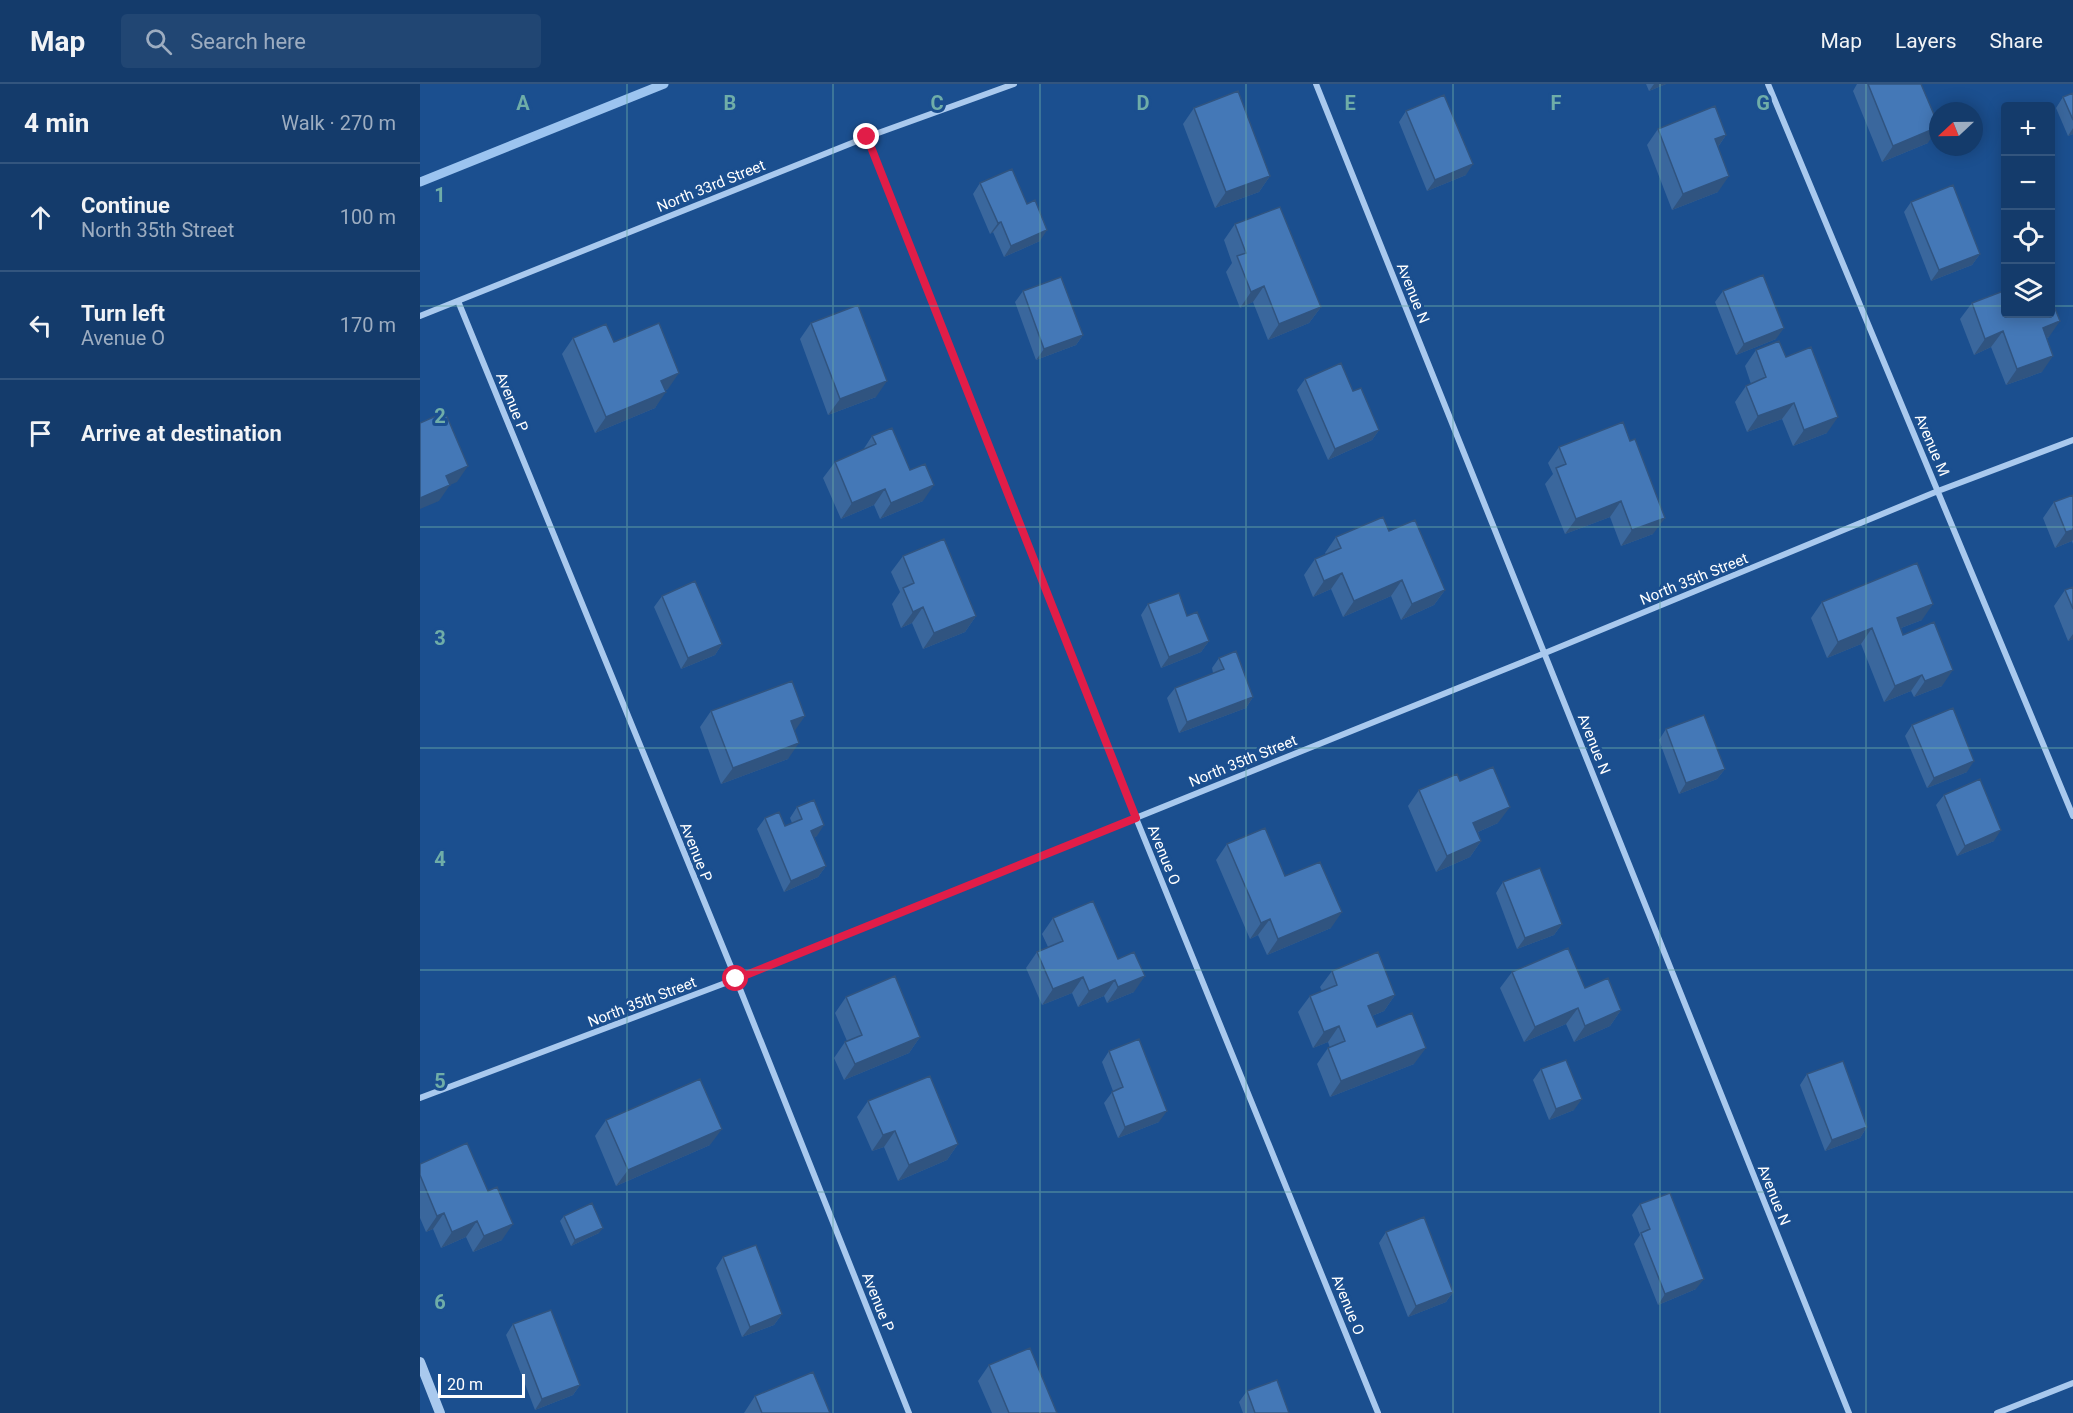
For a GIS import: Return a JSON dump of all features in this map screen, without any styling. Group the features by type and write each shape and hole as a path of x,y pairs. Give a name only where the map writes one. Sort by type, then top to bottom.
{"street":[{"name":"North 33rd Street","path":"420,316 867,137 1014,84"},
{"name":"Avenue N","path":"1316,84 1849,1413"},
{"name":"Avenue M","path":"1768,84 2073,816"},
{"name":"Avenue O","path":"867,137 1136,818 1378,1413"},
{"name":"Avenue P","path":"458,301 736,979 909,1413"},
{"name":"North 35th Street","path":"420,1098 736,979 1545,653 1938,491 2073,440"},
{"path":"420,1362 440,1413"},
{"path":"1997,1413 2073,1383"}],"building":[{"path":"1868,84 1921,84 1929,103 1929,131 1893,146"},
{"path":"1238,91 1270,176 1226,192 1194,108"},
{"path":"2073,93 2073,120 2063,97"},
{"path":"1444,95 1473,164 1435,180 1406,111"},
{"path":"1715,106 1726,135 1715,139 1729,176 1683,194 1658,129"},
{"path":"1012,169 1027,204 1035,200 1047,230 1011,246 980,183"},
{"path":"1953,185 1980,254 1939,270 1911,202"},
{"path":"1280,207 1321,307 1279,324 1264,286 1251,292 1237,256 1246,253 1235,224"},
{"path":"1763,275 1784,328 1744,344 1723,291"},
{"path":"1061,277 1083,335 1044,349 1023,291"},
{"path":"2001,292 2001,318 2055,318 2055,308 2060,321 2043,328 2053,356 2017,369 2003,331 1985,339 1972,303"},
{"path":"858,305 887,381 840,399 811,323"},
{"path":"659,323 679,373 661,381 666,392 606,417 573,338 606,324 614,342"},
{"path":"1779,341 1786,357 1811,347 1838,417 1804,430 1794,403 1758,416 1746,386 1766,377 1756,350"},
{"path":"1341,363 1353,391 1361,388 1379,430 1335,449 1305,379"},
{"path":"445,412 468,466 446,476 450,485 420,498 420,423"},
{"path":"1623,422 1630,441 1635,439 1665,518 1632,530 1621,501 1576,519 1556,468 1566,464 1559,447"},
{"path":"892,428 910,470 925,464 934,485 891,503 885,489 852,503 835,462 876,444 872,436"},
{"path":"2073,495 2073,530 2066,532 2054,502"},
{"path":"1383,517 1389,531 1415,520 1445,590 1412,604 1402,580 1354,601 1342,573 1324,581 1315,559 1341,548 1336,537"},
{"path":"944,539 976,616 934,633 923,607 913,612 903,588 914,583 903,556"},
{"path":"1917,563 1933,604 1897,618 1903,635 1934,622 1953,670 1925,681 1922,675 1895,686 1872,628 1838,642 1822,602"},
{"path":"695,581 722,644 688,658 662,596"},
{"path":"2073,587 2073,609 2065,590"},
{"path":"1179,593 1187,616 1197,612 1209,641 1169,657 1148,604"},
{"path":"1236,651 1253,697 1187,722 1175,688 1224,669 1219,658"},
{"path":"792,681 805,716 791,721 799,743 733,768 711,711"},
{"path":"1953,708 1974,761 1934,778 1912,725"},
{"path":"1704,715 1725,769 1686,783 1666,729"},
{"path":"1493,767 1510,807 1473,823 1481,841 1447,856 1419,790 1457,774 1460,781"},
{"path":"1980,779 2001,830 1965,846 1944,795"},
{"path":"814,800 824,825 811,831 826,866 791,881 765,818 779,812 785,826 802,819 797,807"},
{"path":"1265,828 1285,876 1320,862 1342,912 1278,939 1270,919 1261,923 1227,844"},
{"path":"1540,868 1562,924 1525,938 1503,882"},
{"path":"1093,901 1118,959 1134,952 1145,976 1118,987 1115,980 1089,991 1083,977 1053,989 1037,952 1063,941 1053,918"},
{"path":"1568,948 1585,988 1608,978 1621,1010 1585,1026 1578,1008 1535,1027 1512,972"},
{"path":"1378,952 1395,995 1368,1006 1377,1027 1412,1013 1426,1048 1341,1081 1328,1048 1345,1041 1339,1026 1324,1032 1310,996 1337,985 1332,971"},
{"path":"895,976 920,1037 855,1064 845,1042 862,1035 846,997"},
{"path":"1139,1039 1167,1111 1125,1127 1112,1092 1123,1087 1109,1051"},
{"path":"1566,1060 1582,1099 1556,1109 1541,1069"},
{"path":"1843,1061 1867,1127 1832,1140 1807,1074"},
{"path":"930,1076 958,1144 909,1165 895,1131 883,1135 868,1101"},
{"path":"700,1079 722,1129 628,1170 606,1120"},
{"path":"467,1143 488,1191 497,1187 513,1224 484,1236 477,1221 452,1232 444,1213 437,1216 420,1175 420,1164"},
{"path":"1670,1193 1704,1279 1665,1294 1641,1233 1650,1229 1640,1204"},
{"path":"592,1203 603,1228 575,1240 564,1216"},
{"path":"1424,1217 1453,1292 1416,1306 1386,1232"},
{"path":"756,1245 782,1314 750,1327 723,1257"},
{"path":"551,1310 580,1385 542,1399 513,1324"},
{"path":"1030,1348 1057,1413 1009,1413 989,1365"},
{"path":"813,1372 830,1413 762,1413 755,1396"},
{"path":"1277,1380 1289,1413 1255,1413 1247,1391"}],"waterway":[{"path":"420,182 664,84"}],"route":[{"path":"736,979 1136,818 867,137"}]}
